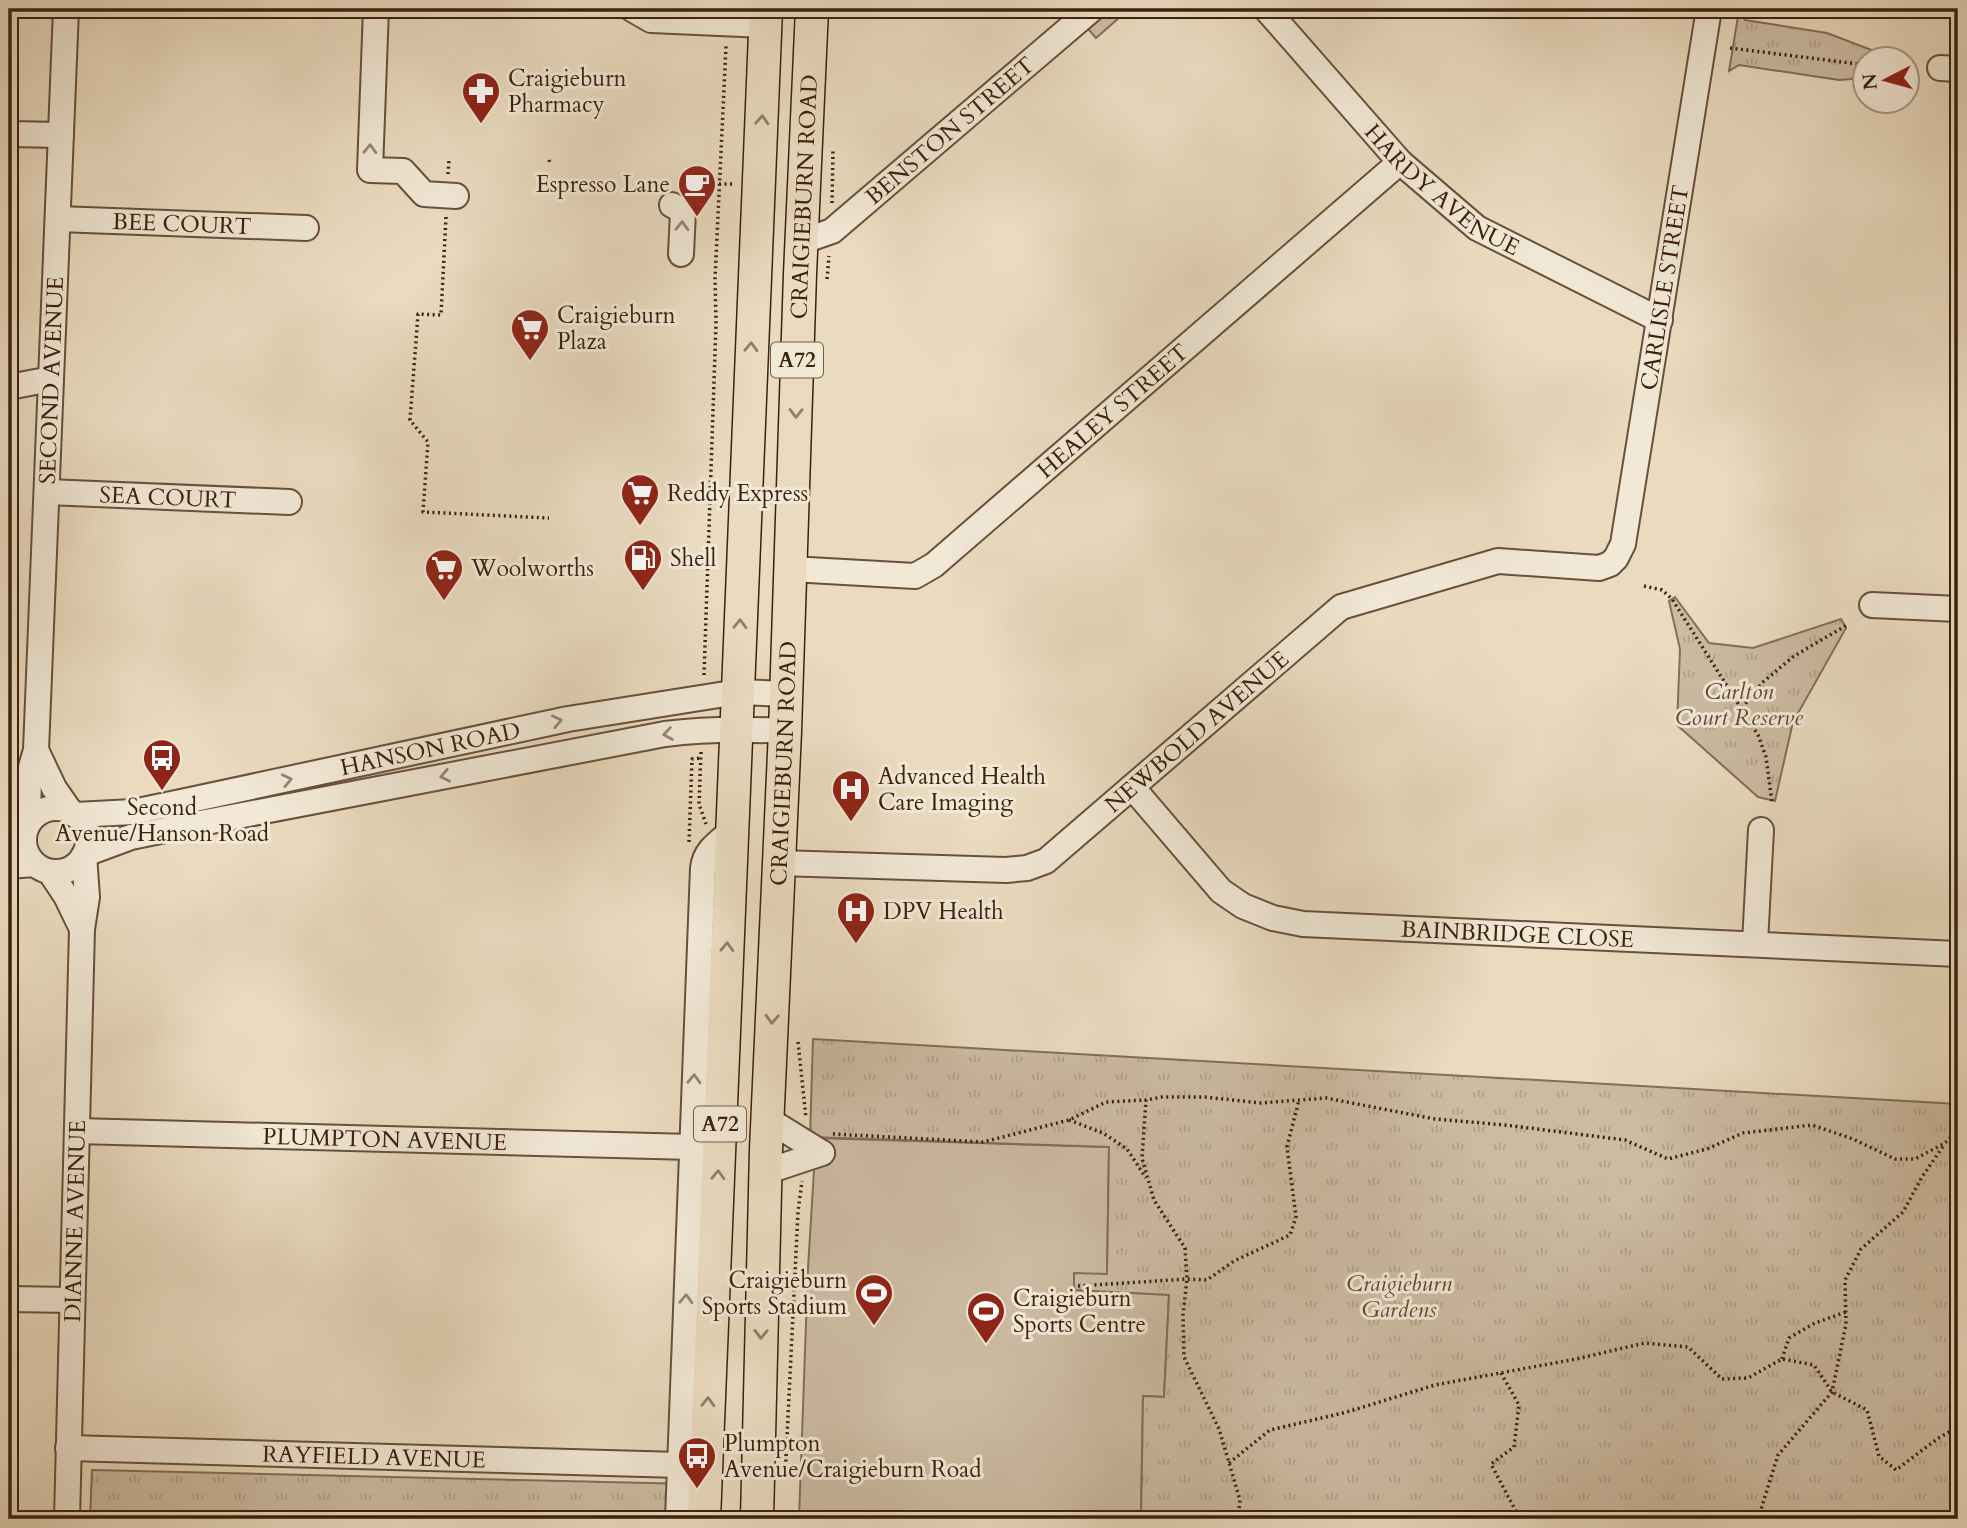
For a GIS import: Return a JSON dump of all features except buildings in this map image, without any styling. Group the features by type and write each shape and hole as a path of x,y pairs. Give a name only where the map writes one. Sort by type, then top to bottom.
{"main road":[{"name":"CRAIGIEBURN ROAD","path":"704,1519 723,838 738,692 766,17"},
{"path":"766,17 811,18"},
{"name":"CRAIGIEBURN ROAD","path":"757,1519 765,1172 787,694 801,239 811,18"}],"street":[{"name":"SECOND AVENUE","path":"21,828 29,774 36,750 66,9"},
{"path":"376,9 370,170 403,171 424,194 452,196"},
{"path":"632,9 651,20 727,24 766,17"},
{"name":"BENSTON STREET","path":"801,239 812,239 832,231 1092,9"},
{"name":"HARDY AVENUE","path":"1266,9 1400,162 1477,228 1660,320"},
{"name":"CARLISLE STREET","path":"1610,564 1619,555 1623,544 1709,9"},
{"path":"9,134 61,135"},
{"name":"HEALEY STREET","path":"791,569 915,576 934,565 1400,162"},
{"path":"672,205 682,211 681,254"},
{"name":"BEE COURT","path":"58,219 306,228"},
{"path":"9,387 51,379"},
{"name":"SEA COURT","path":"47,492 289,502"},
{"name":"NEWBOLD AVENUE","path":"779,863 1006,870 1027,868 1046,861 1341,607 1498,561 1591,569 1610,564"},
{"path":"1872,605 1958,609"},
{"name":"HANSON ROAD","path":"73,813 133,812 568,719 738,692 787,694"},
{"name":"HANSON ROAD","path":"85,855 131,837 620,742 702,730 785,731"},
{"name":"SECOND AVENUE","path":"36,750 54,788 73,813"},
{"name":"BAINBRIDGE CLOSE","path":"1132,787 1220,891 1243,906 1273,918 1303,924 1958,954"},
{"path":"9,866 42,868 70,869 85,855 88,845 86,828 73,813 52,808 42,810 21,828 25,851 42,868"},
{"path":"1755,943 1760,830"},
{"name":"CRAIGIEBURN ROAD","path":"678,1519 703,868 706,856 723,838"},
{"name":"DIANNE AVENUE","path":"66,1517 82,929 87,897 85,855"},
{"name":"DIANNE AVENUE","path":"42,868 66,896 82,929"},
{"path":"765,1172 805,1151 767,1119"},
{"name":"PLUMPTON AVENUE","path":"77,1131 692,1147"},
{"path":"9,1299 72,1300"},
{"name":"RAYFIELD AVENUE","path":"68,1448 680,1465"}],"path":[{"path":"704,697 716,323 715,279 727,24"},
{"path":"1730,48 1852,63"},
{"path":"449,160 452,196 441,315 418,314 410,420 428,442 423,512 549,518"},
{"path":"832,180 832,205"},
{"path":"1644,586 1662,590 1672,599 1742,708 1764,748 1772,802"},
{"path":"1742,708 1763,681 1794,656 1847,625"},
{"path":"702,730 699,804 723,838"},
{"path":"785,1484 798,1212 806,1120 797,1037"},
{"path":"833,1134 982,1142 1069,1120 1106,1102 1161,1097 1204,1097 1261,1103 1326,1097 1435,1119 1625,1140 1668,1159 1707,1149 1743,1133 1812,1125 1853,1139 1895,1159 1914,1159 1945,1143"},
{"path":"1146,1100 1142,1158 1154,1200 1185,1248 1187,1279 1183,1315 1184,1357 1219,1429 1240,1500 1238,1519"},
{"path":"1078,1286 1207,1280 1234,1261 1290,1235 1296,1217 1287,1147 1299,1100"},
{"path":"1069,1120 1103,1133 1127,1149 1149,1182"},
{"path":"1758,1519 1778,1455 1832,1392 1846,1324 1845,1280 1861,1248 1903,1212 1922,1177 1952,1136 1958,1120"},
{"path":"1782,1360 1789,1338 1815,1323 1846,1312"},
{"path":"1229,1463 1270,1430 1347,1412 1435,1385 1645,1343 1688,1347 1722,1379 1748,1378 1782,1360 1814,1365 1832,1392 1867,1410 1879,1457 1896,1470 1937,1438 1958,1427"},
{"path":"1501,1373 1519,1405 1514,1447 1491,1464 1520,1519"}],"green space":[{"path":"1071,9 1129,9 1096,38"},
{"path":"1739,10 1745,20 1827,33 1861,46 1852,46 1852,79 1839,80 1739,65 1729,71"},
{"name":"Carlton Court Reserve","path":"1675,597 1709,643 1753,648 1841,619 1846,628 1793,722 1775,801 1758,797 1677,725 1680,649 1669,601"},
{"name":"Craigieburn Gardens","path":"813,1039 1958,1104 1958,1519 1141,1519 1143,1396 1164,1397 1169,1295 1074,1290 1074,1273 1107,1274 1109,1147 810,1137"},
{"name":"Craigieburn Sports Centre","path":"816,1138 1109,1147 1107,1274 1169,1294 1164,1397 1143,1396 1141,1519 799,1519 808,1268"},
{"path":"92,1470 693,1484 693,1519 90,1519"}],"place":[{"name":"Craigieburn Pharmacy","path":"481,125"},
{"name":"Espresso Lane","path":"697,218"},
{"name":"Craigieburn Plaza","path":"530,362"},
{"name":"Reddy Express","path":"640,527"},
{"name":"Shell","path":"643,592"},
{"name":"Woolworths","path":"444,602"},
{"name":"Second Avenue/Hanson Road","path":"162,792"},
{"name":"Advanced Health Care Imaging","path":"851,823"},
{"name":"DPV Health","path":"856,945"},
{"name":"Craigieburn Sports Stadium","path":"874,1327"},
{"name":"Craigieburn Sports Centre","path":"986,1345"},
{"name":"Plumpton Avenue/Craigieburn Road","path":"697,1490"}]}
